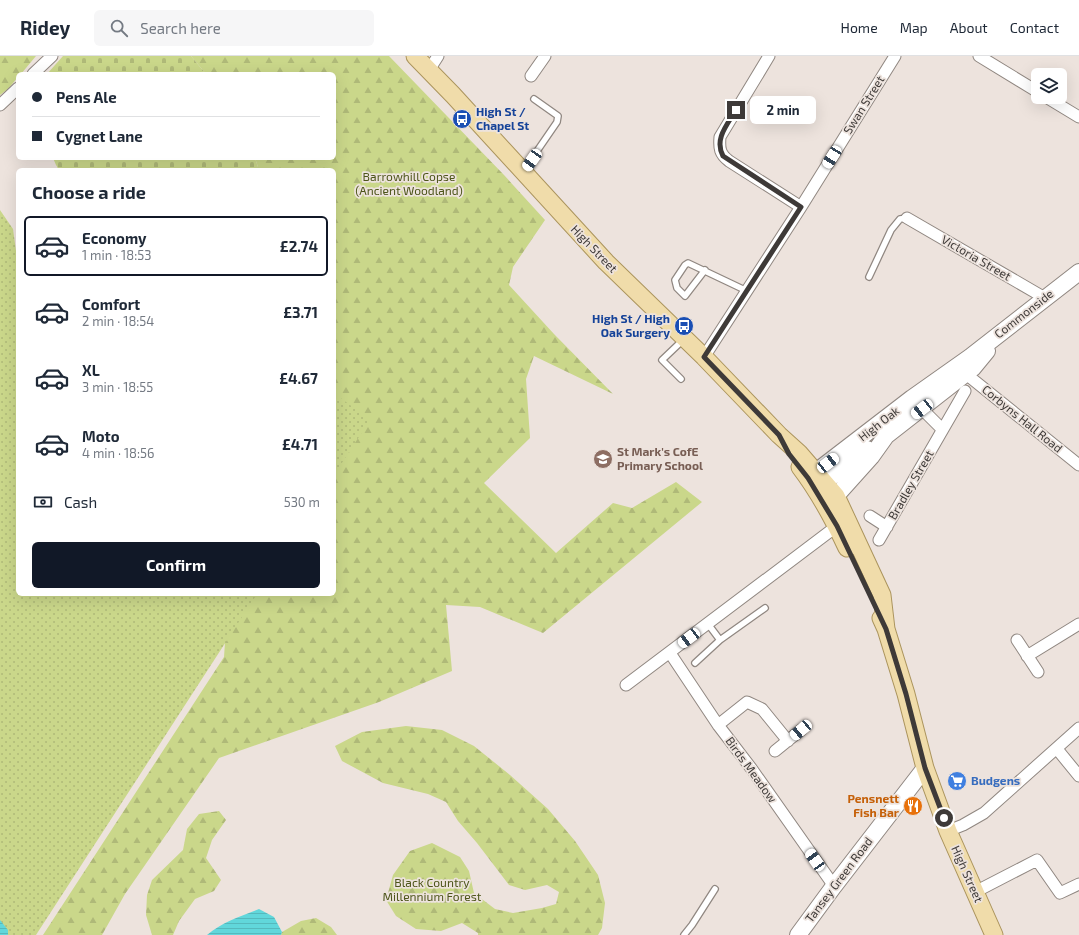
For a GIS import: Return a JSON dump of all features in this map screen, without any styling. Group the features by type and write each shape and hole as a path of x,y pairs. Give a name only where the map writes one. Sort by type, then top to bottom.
{"main road":[{"name":"High Street","path":"415,56 433,63 525,174 606,262 704,357 779,435 789,454 815,479 836,496 882,595 886,629"},
{"name":"Commonside","path":"965,365 1005,330 1079,272"},
{"name":"High Oak","path":"815,479 917,404 965,365"},
{"name":"High Oak","path":"836,496 886,436 917,404"},
{"name":"High Oak","path":"815,479 886,436"},
{"name":"High Street","path":"815,479 886,629 906,694 925,768 948,830 994,935"},
{"name":"Tansey Green Road","path":"798,935 925,768"}],"street":[{"path":"35,72 52,56"},
{"path":"531,76 545,56"},
{"path":"768,56 720,138 720,150 723,156 729,161 801,207"},
{"name":"Swan Street","path":"704,357 801,207 895,56"},
{"path":"979,56 1031,88"},
{"path":"0,105 16,90"},
{"path":"1058,104 1079,117"},
{"name":"Victoria Street","path":"907,218 1045,298"},
{"name":"Corbyns Hall Road","path":"965,365 1079,465"},
{"name":"Bradley Street","path":"879,540 964,392"},
{"path":"917,404 942,429"},
{"path":"870,516 887,527"},
{"path":"626,685 837,526"},
{"path":"1027,656 1079,624"},
{"path":"1017,640 1038,672"},
{"name":"Birds Meadow","path":"670,653 718,725 751,768 834,886"},
{"path":"718,725 747,702 762,709 788,741"},
{"path":"948,830 963,825 984,813 1079,728"},
{"path":"775,751 801,730"},
{"path":"1056,749 1079,776"},
{"path":"975,892 1037,860 1060,893 1079,884"}],"lane":[{"path":"525,174 557,122 558,116 534,99"},
{"path":"869,277 891,230 900,219 907,218"},
{"path":"705,270 685,296 677,288 675,280 688,263 705,270 747,291"},
{"path":"681,379 662,360 684,338"},
{"path":"694,664 720,640 765,608"},
{"path":"708,624 720,640"},
{"path":"684,935 715,889"}],"green space":[{"path":"0,56 36,56 23,72 16,72 16,79 8,89 0,95"},
{"path":"63,56 191,56 204,72 49,72"},
{"name":"Barrowhill Copse (Ancient Woodland)","path":"191,56 389,56 504,175 545,220 513,267 509,285 554,334 613,394 534,356 526,379 530,438 484,483 556,553 613,503 632,508 676,482 702,502 543,633 480,607 446,605 452,671 379,702 219,758 125,894 102,935 43,935 224,657 227,596 336,596 336,168 258,168 256,160 336,160 336,72 204,72"},
{"path":"54,160 256,160 258,168 58,168"},
{"path":"0,210 13,229 16,251 16,596 256,596 36,935 0,935"},
{"path":"336,394 370,420 336,472"},
{"name":"Black Country Millennium Forest","path":"406,726 442,730 474,746 510,775 548,809 575,841 598,875 605,903 602,928 598,935 478,935 478,933 462,923 441,931 416,929 396,916 386,900 393,875 410,851 432,843 460,857 469,871 474,893 495,909 513,913 542,908 556,904 559,892 547,885 525,890 509,885 458,821 446,802 428,794 383,783 342,761 335,746 362,732"},
{"path":"219,811 226,820 212,840 206,858 221,880 214,891 195,899 179,921 173,935 152,935 146,915 147,895 152,880 183,850 187,829 199,814"},
{"path":"316,918 331,927 337,935 281,935 282,932 301,921"}],"water":[{"path":"259,909 274,917 282,932 281,935 207,935 225,923"},
{"path":"0,920 8,930 8,935 0,935"}],"place":[{"name":"High St / Chapel St","path":"462,119"},
{"name":"High St / High Oak Surgery","path":"684,326"},
{"name":"St Mark's CofE Primary School","path":"603,459"},
{"name":"Budgens","path":"957,781"},
{"name":"Pensnett Fish Bar","path":"913,806"}],"route":[{"path":"736,110 720,138 719,145 723,156 801,207 704,357 779,435 789,454 808,478 837,526 886,629 906,694 925,768 944,818"}]}
